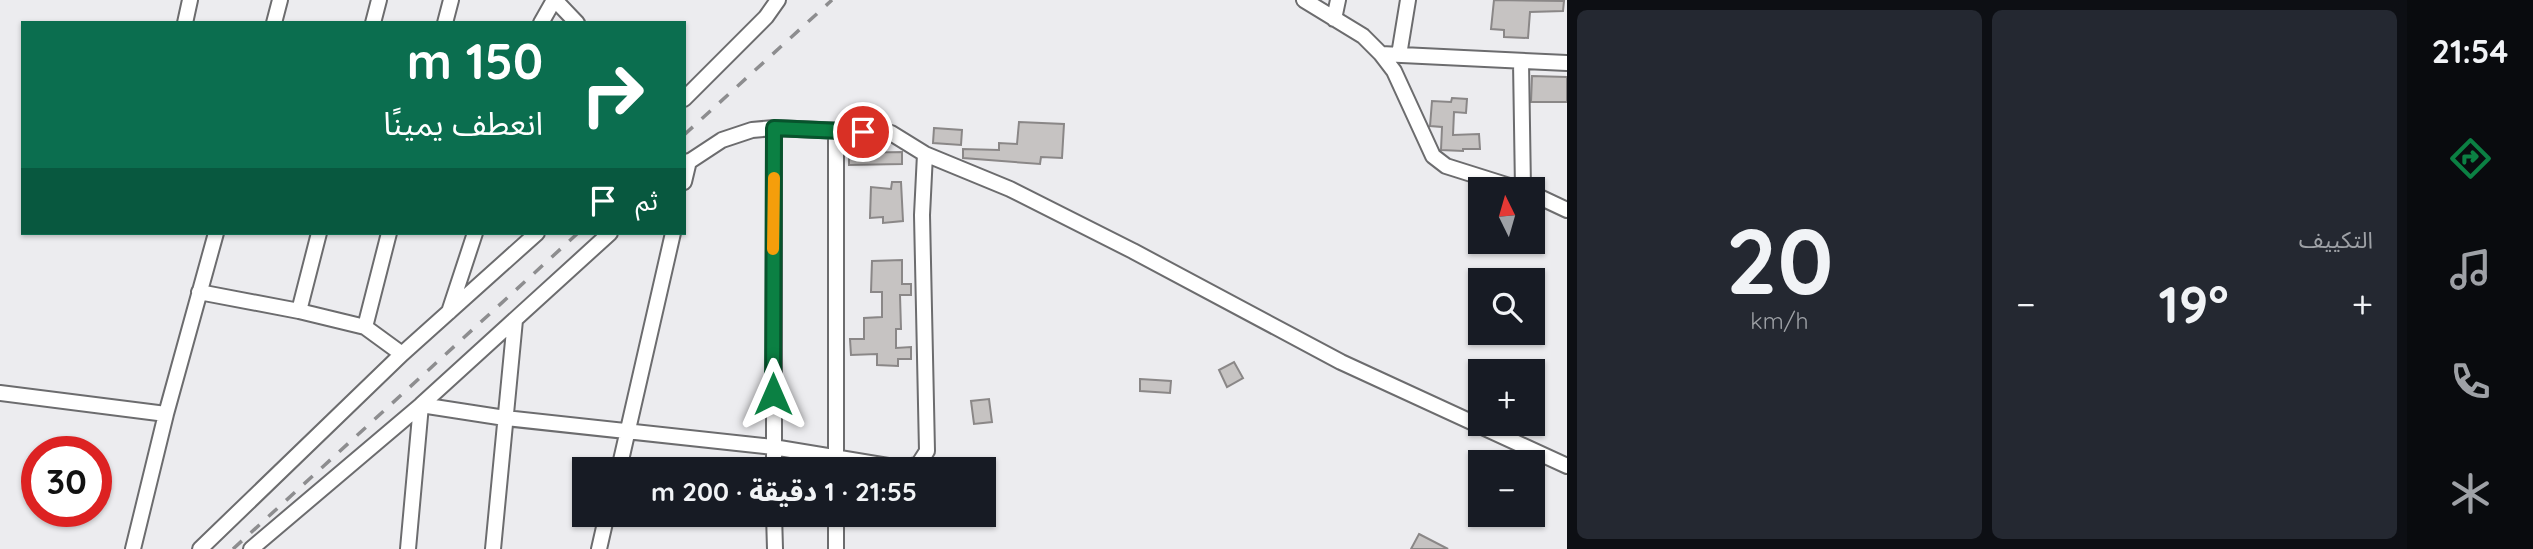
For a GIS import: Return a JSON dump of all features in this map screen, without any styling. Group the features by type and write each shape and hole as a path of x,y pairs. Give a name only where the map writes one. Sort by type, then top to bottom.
{"street":[{"path":"185,21 190,0"},
{"path":"275,21 280,0"},
{"path":"374,21 379,0"},
{"path":"446,21 451,0"},
{"path":"542,21 554,0 575,21"},
{"path":"686,97 766,17 778,0"},
{"path":"1304,0 1363,36 1381,54 1394,71 1433,156 1446,166 1480,177"},
{"path":"1334,19 1338,0"},
{"path":"1399,55 1408,0"},
{"path":"1381,54 1567,63"},
{"path":"1521,62 1521,177"},
{"path":"773,457 774,128"},
{"path":"687,163 722,140 752,130 774,128 891,133 925,154 1010,189 1133,251 1341,362 1567,466"},
{"path":"836,132 836,457"},
{"path":"924,457 928,451 922,215 925,154"},
{"path":"1545,200 1567,210"},
{"path":"133,549 166,414 215,235"},
{"path":"299,311 318,235"},
{"path":"365,327 388,235"},
{"path":"448,313 474,235"},
{"path":"200,549 402,354 535,235"},
{"path":"251,549 421,405 608,235"},
{"path":"622,457 673,235"},
{"path":"199,292 365,327 402,354"},
{"path":"493,549 515,320"},
{"path":"0,393 166,414"},
{"path":"421,405 506,418 773,447 810,457"},
{"path":"408,549 421,405"},
{"path":"598,549 604,527"},
{"path":"774,527 775,549"},
{"path":"836,527 836,549"}],"building":[{"path":"1494,0 1564,1 1563,11 1530,12 1528,38 1504,37 1504,30 1491,29"},
{"path":"1532,76 1567,77 1567,102 1531,102"},
{"path":"1452,98 1467,99 1466,113 1454,112 1453,135 1479,134 1480,149 1441,150 1442,127 1430,126 1432,101 1451,102"},
{"path":"1019,122 1064,124 1062,158 1041,157 1040,164 963,158 963,149 999,150 999,143 1017,144"},
{"path":"934,128 962,130 961,145 933,143"},
{"path":"902,152 902,164 849,165 849,153"},
{"path":"892,182 901,182 903,221 883,223 883,217 870,218 871,187 891,189"},
{"path":"902,260 902,284 911,284 911,295 900,295 901,329 896,329 896,348 911,347 911,359 898,359 898,366 877,365 877,354 851,355 850,339 864,339 864,318 882,317 882,292 871,292 872,261"},
{"path":"1234,362 1243,378 1227,387 1219,370"},
{"path":"1140,379 1171,381 1170,393 1140,391"},
{"path":"989,399 992,422 974,424 971,401"},
{"path":"1419,534 1448,549 1411,549"}],"railway":[{"path":"686,133 832,0"},
{"path":"233,549 576,235"}],"slow traffic":[{"path":"773,249 774,178"}],"route":[{"path":"773,394 774,128 863,132"}]}
